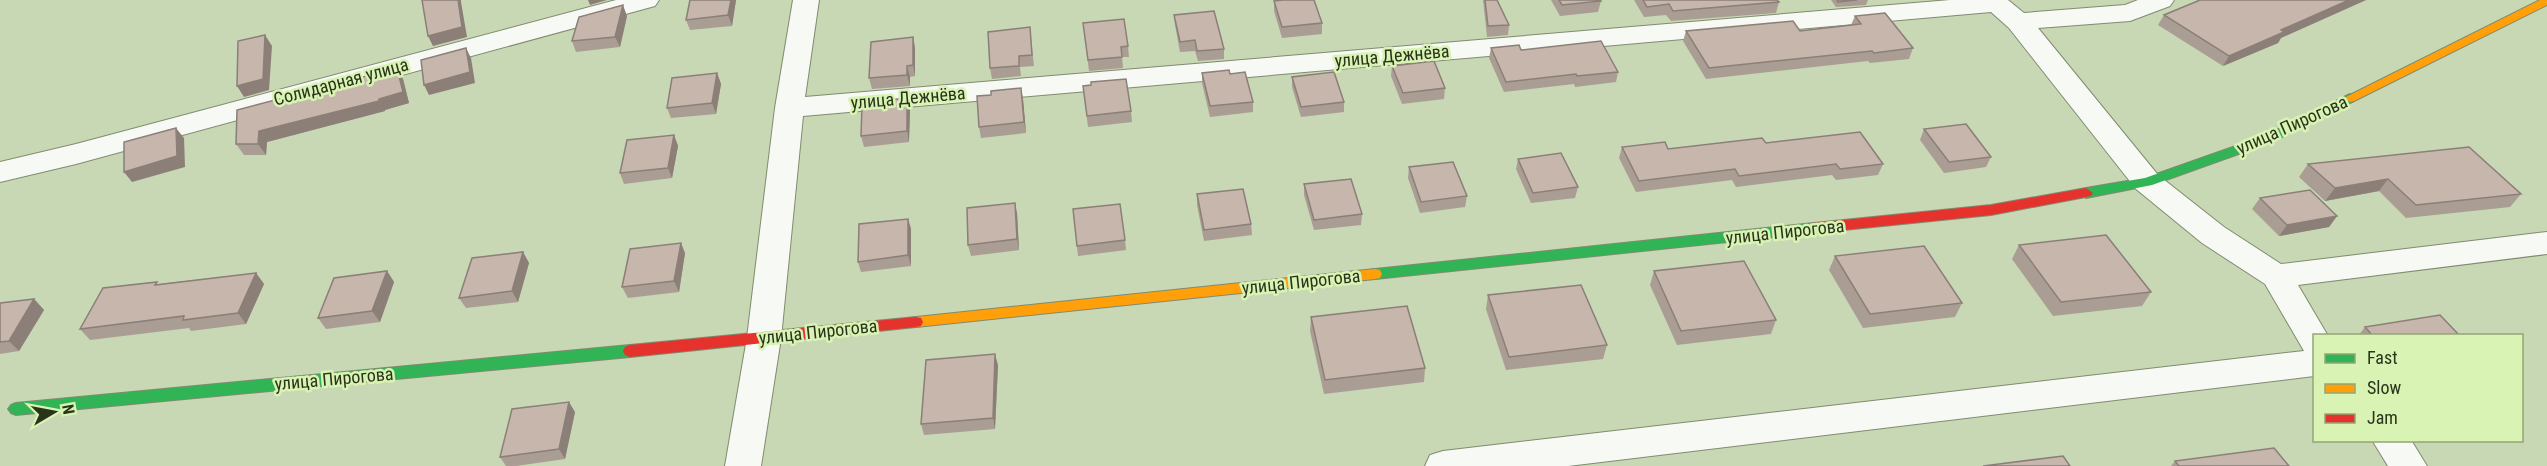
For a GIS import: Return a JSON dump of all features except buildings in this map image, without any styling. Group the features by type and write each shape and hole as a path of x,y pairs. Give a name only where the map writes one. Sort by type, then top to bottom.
{"street":[{"name":"Солидарная улица","path":"0,172 646,0"},
{"path":"742,466 764,338 789,108 806,0"},
{"name":"улица Дежнёва","path":"789,108 2002,9 2130,13 2161,0"},
{"name":"улица Пирогова","path":"16,409 764,338 1991,210 2147,182 2268,139 2547,1"},
{"path":"2002,9 2147,182 2213,235 2276,276 2313,339"},
{"path":"2276,276 2547,243"},
{"path":"1443,466 2313,363"},
{"path":"2391,442 2409,466"}],"traffic: fast":[{"path":"2086,193 2147,182 2268,139 2350,98"},
{"path":"1375,274 1814,228"},
{"path":"16,409 630,351"}],"traffic: slow":[{"path":"2350,98 2547,1"},
{"path":"916,322 1375,274"}],"traffic: jam":[{"path":"1814,228 1991,210 2086,193"},
{"path":"630,351 916,322"}]}
